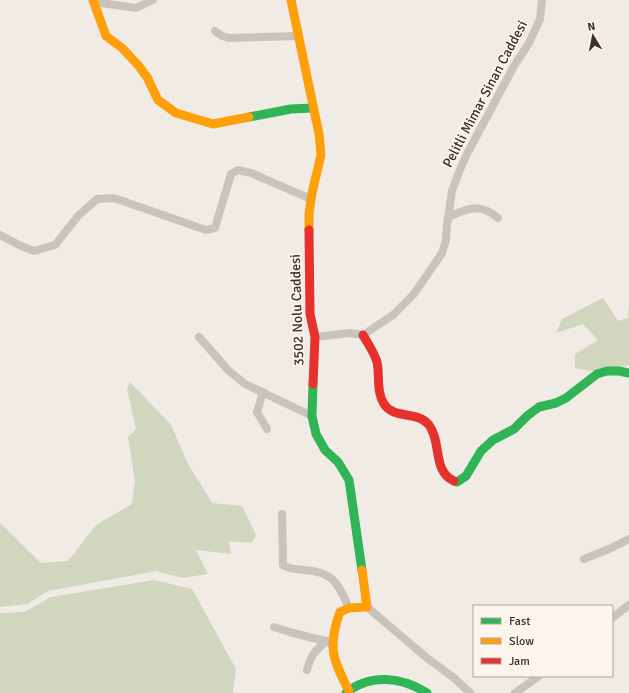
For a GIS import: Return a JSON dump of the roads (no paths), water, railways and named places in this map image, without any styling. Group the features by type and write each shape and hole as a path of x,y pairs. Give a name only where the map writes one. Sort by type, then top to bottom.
{"street":[{"path":"152,0 136,8 93,1 106,36 122,48 138,65 147,77 158,100 176,113 213,124 291,109 313,108"},
{"name":"3502 Nolu Caddesi","path":"291,0 319,134 321,155 309,214 310,306 311,324 315,337 312,416 316,434 321,444 325,450 338,462 349,480 367,607"},
{"name":"Pelitli Mimar Sinan Caddesi","path":"363,335 393,315 412,295 442,253 446,240 452,191 459,172 514,66 529,43 540,19 542,0"},
{"path":"215,31 222,36 230,38 298,36"},
{"path":"0,235 20,246 34,251 55,245 78,216 97,199 114,198 206,230 215,228 232,174 238,170 252,173 311,199"},
{"path":"448,217 467,210 479,208 490,211 498,218"},
{"path":"315,337 350,333 363,335 376,359 377,378 381,399 388,408 397,413 422,418 431,428 436,439 440,468 445,476 457,482 466,476 481,451 493,440 514,429 539,407 556,403 566,398 597,374 607,371 629,373"},
{"path":"199,337 228,370 245,384 312,416"},
{"path":"263,392 257,412 267,429"},
{"path":"282,514 283,565 289,569 318,571 326,574 339,586 349,608"},
{"path":"584,559 629,539"},
{"path":"613,617 629,604"},
{"path":"427,693 420,688 401,681 383,680 365,682 347,692 334,660 330,642 340,612 349,608 367,607 427,658 454,678 470,693"},
{"path":"274,626 293,633 330,642"},
{"path":"307,670 310,660 316,650 330,642"},
{"path":"515,693 538,677"}]}
